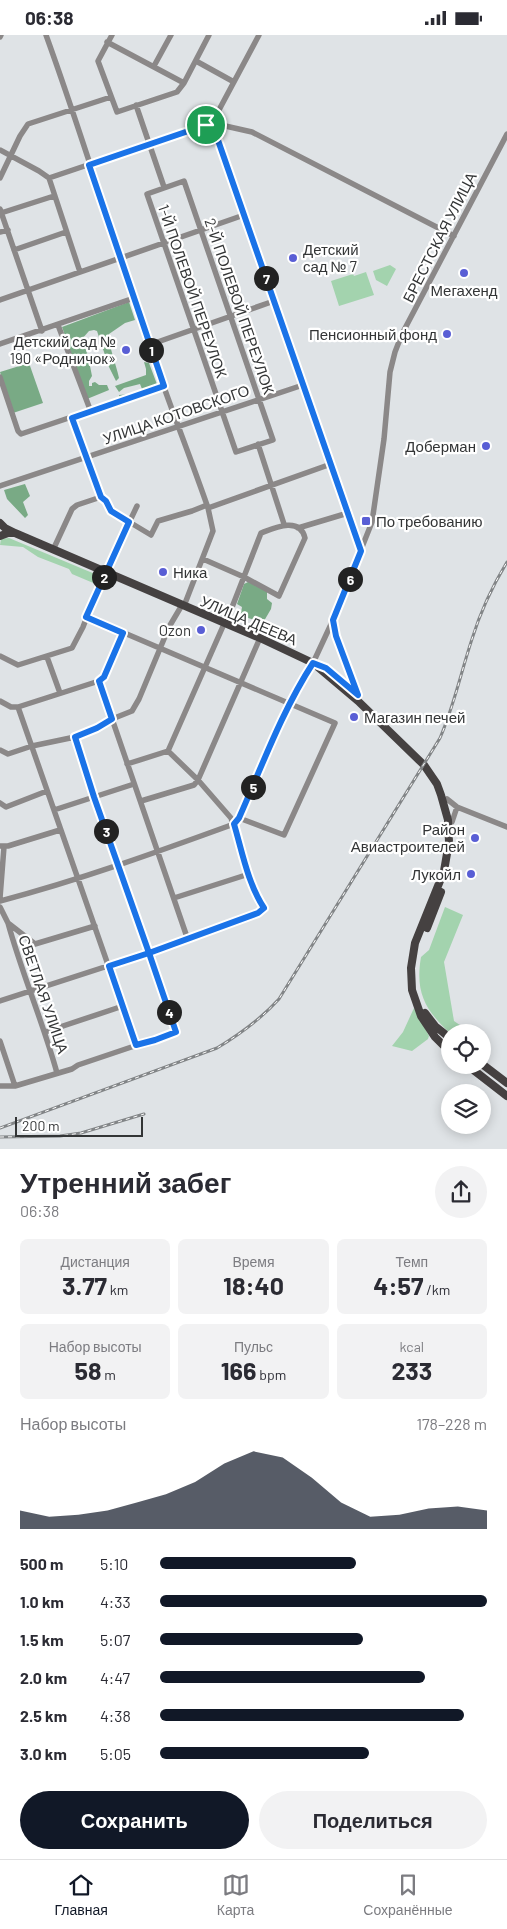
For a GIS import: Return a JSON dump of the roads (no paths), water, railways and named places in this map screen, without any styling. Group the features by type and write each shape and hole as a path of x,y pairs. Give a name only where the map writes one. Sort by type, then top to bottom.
{"main road":[{"name":"УЛИЦА ДЕЕВА","path":"0,523 5,528 53,550 260,638 313,663 358,701 424,765 437,784 448,820 449,849 442,877 415,943 411,976 414,1000 421,1016 441,1044"},
{"path":"0,536 15,533"},
{"path":"313,663 326,668 358,695 428,763 439,779 447,799 454,845 452,862 417,954 416,981 422,1007 434,1026 441,1031"},
{"path":"491,1071 507,1083"},
{"path":"479,1074 507,1096"}],"street":[{"path":"0,750 8,754 32,746 75,737 132,711 139,699 160,647 183,606 213,531 207,506 149,345 89,165 73,110 46,35"},
{"path":"112,35 98,61 117,112 176,93 184,83 209,35"},
{"path":"154,66 171,35"},
{"path":"259,35 212,123 361,551"},
{"path":"107,42 184,83"},
{"path":"196,61 234,82"},
{"path":"0,178 20,136 28,124 111,97"},
{"path":"136,105 164,187"},
{"path":"49,178 212,123 252,132 454,236"},
{"name":"БРЕСТСКАЯ УЛИЦА","path":"234,824 239,818 289,704 313,663 333,620 372,522 395,352 402,335 507,133"},
{"path":"0,150 49,178 80,272"},
{"name":"2-Й ПОЛЕВОЙ ПЕРЕУЛОК","path":"164,187 184,181 273,440 258,444"},
{"name":"1-Й ПОЛЕВОЙ ПЕРЕУЛОК","path":"164,187 147,193 236,452 258,444"},
{"path":"42,331 1,211 54,196"},
{"path":"0,300 164,245 244,215"},
{"path":"0,232 8,230"},
{"path":"14,250 66,232"},
{"path":"0,344 134,298"},
{"path":"149,345 274,301"},
{"path":"58,325 91,412"},
{"path":"0,377 3,393 18,431 21,434 164,386"},
{"name":"УЛИЦА КОТОВСКОГО","path":"0,486 303,385"},
{"path":"72,418 101,497 106,501 111,511 151,535 158,521 331,464"},
{"path":"258,444 284,524"},
{"path":"53,550 72,509 77,505 101,497"},
{"path":"0,656 18,665 47,657 72,647 137,506"},
{"path":"229,615 261,533 284,524 298,528 348,513"},
{"path":"203,559 244,577 278,595 305,538 298,528"},
{"path":"86,617 335,723 284,835 239,818"},
{"path":"333,620 336,636 358,695"},
{"path":"127,764 168,751 224,624"},
{"path":"0,701 11,707 18,707 99,681 104,677 123,633"},
{"path":"141,801 194,785 198,780 260,638"},
{"path":"47,657 60,693"},
{"path":"99,681 188,940"},
{"path":"18,707 136,1045"},
{"path":"0,1087 15,1086 72,1069 78,1065 176,1032 75,737"},
{"path":"0,1001 188,940 258,913 264,908 249,874 231,818 198,780 168,751"},
{"path":"54,810 134,784"},
{"path":"0,803 6,807 47,791"},
{"path":"447,799 457,807 507,827"},
{"path":"452,822 457,807"},
{"path":"60,830 2,846 0,899 77,879 234,824"},
{"path":"174,898 249,874"},
{"name":"СВЕТЛАЯ УЛИЦА","path":"0,907 8,923 30,991 46,1032 57,1073"},
{"path":"8,923 36,945 95,926"},
{"path":"46,1032 123,1006"},
{"path":"0,1041 15,1086"}],"railway":[{"path":"0,1128 217,1048 250,1026 279,999 440,738 479,619 507,562"},
{"path":"0,1137 60,1136 81,1133 144,1114"}],"place":[{"name":"Детский сад № 7","path":"293,258"},
{"name":"Мегахенд","path":"464,273"},
{"name":"Пенсионный фонд","path":"447,334"},
{"name":"Детский сад № 190 «Родничок»","path":"126,350"},
{"name":"Доберман","path":"486,446"},
{"name":"По требованию","path":"366,521"},
{"name":"Ника","path":"163,572"},
{"name":"Ozon","path":"201,630"},
{"name":"Магазин печей","path":"354,717"},
{"name":"Район Авиастроителей","path":"475,838"},
{"name":"Лукойл","path":"471,874"}]}
